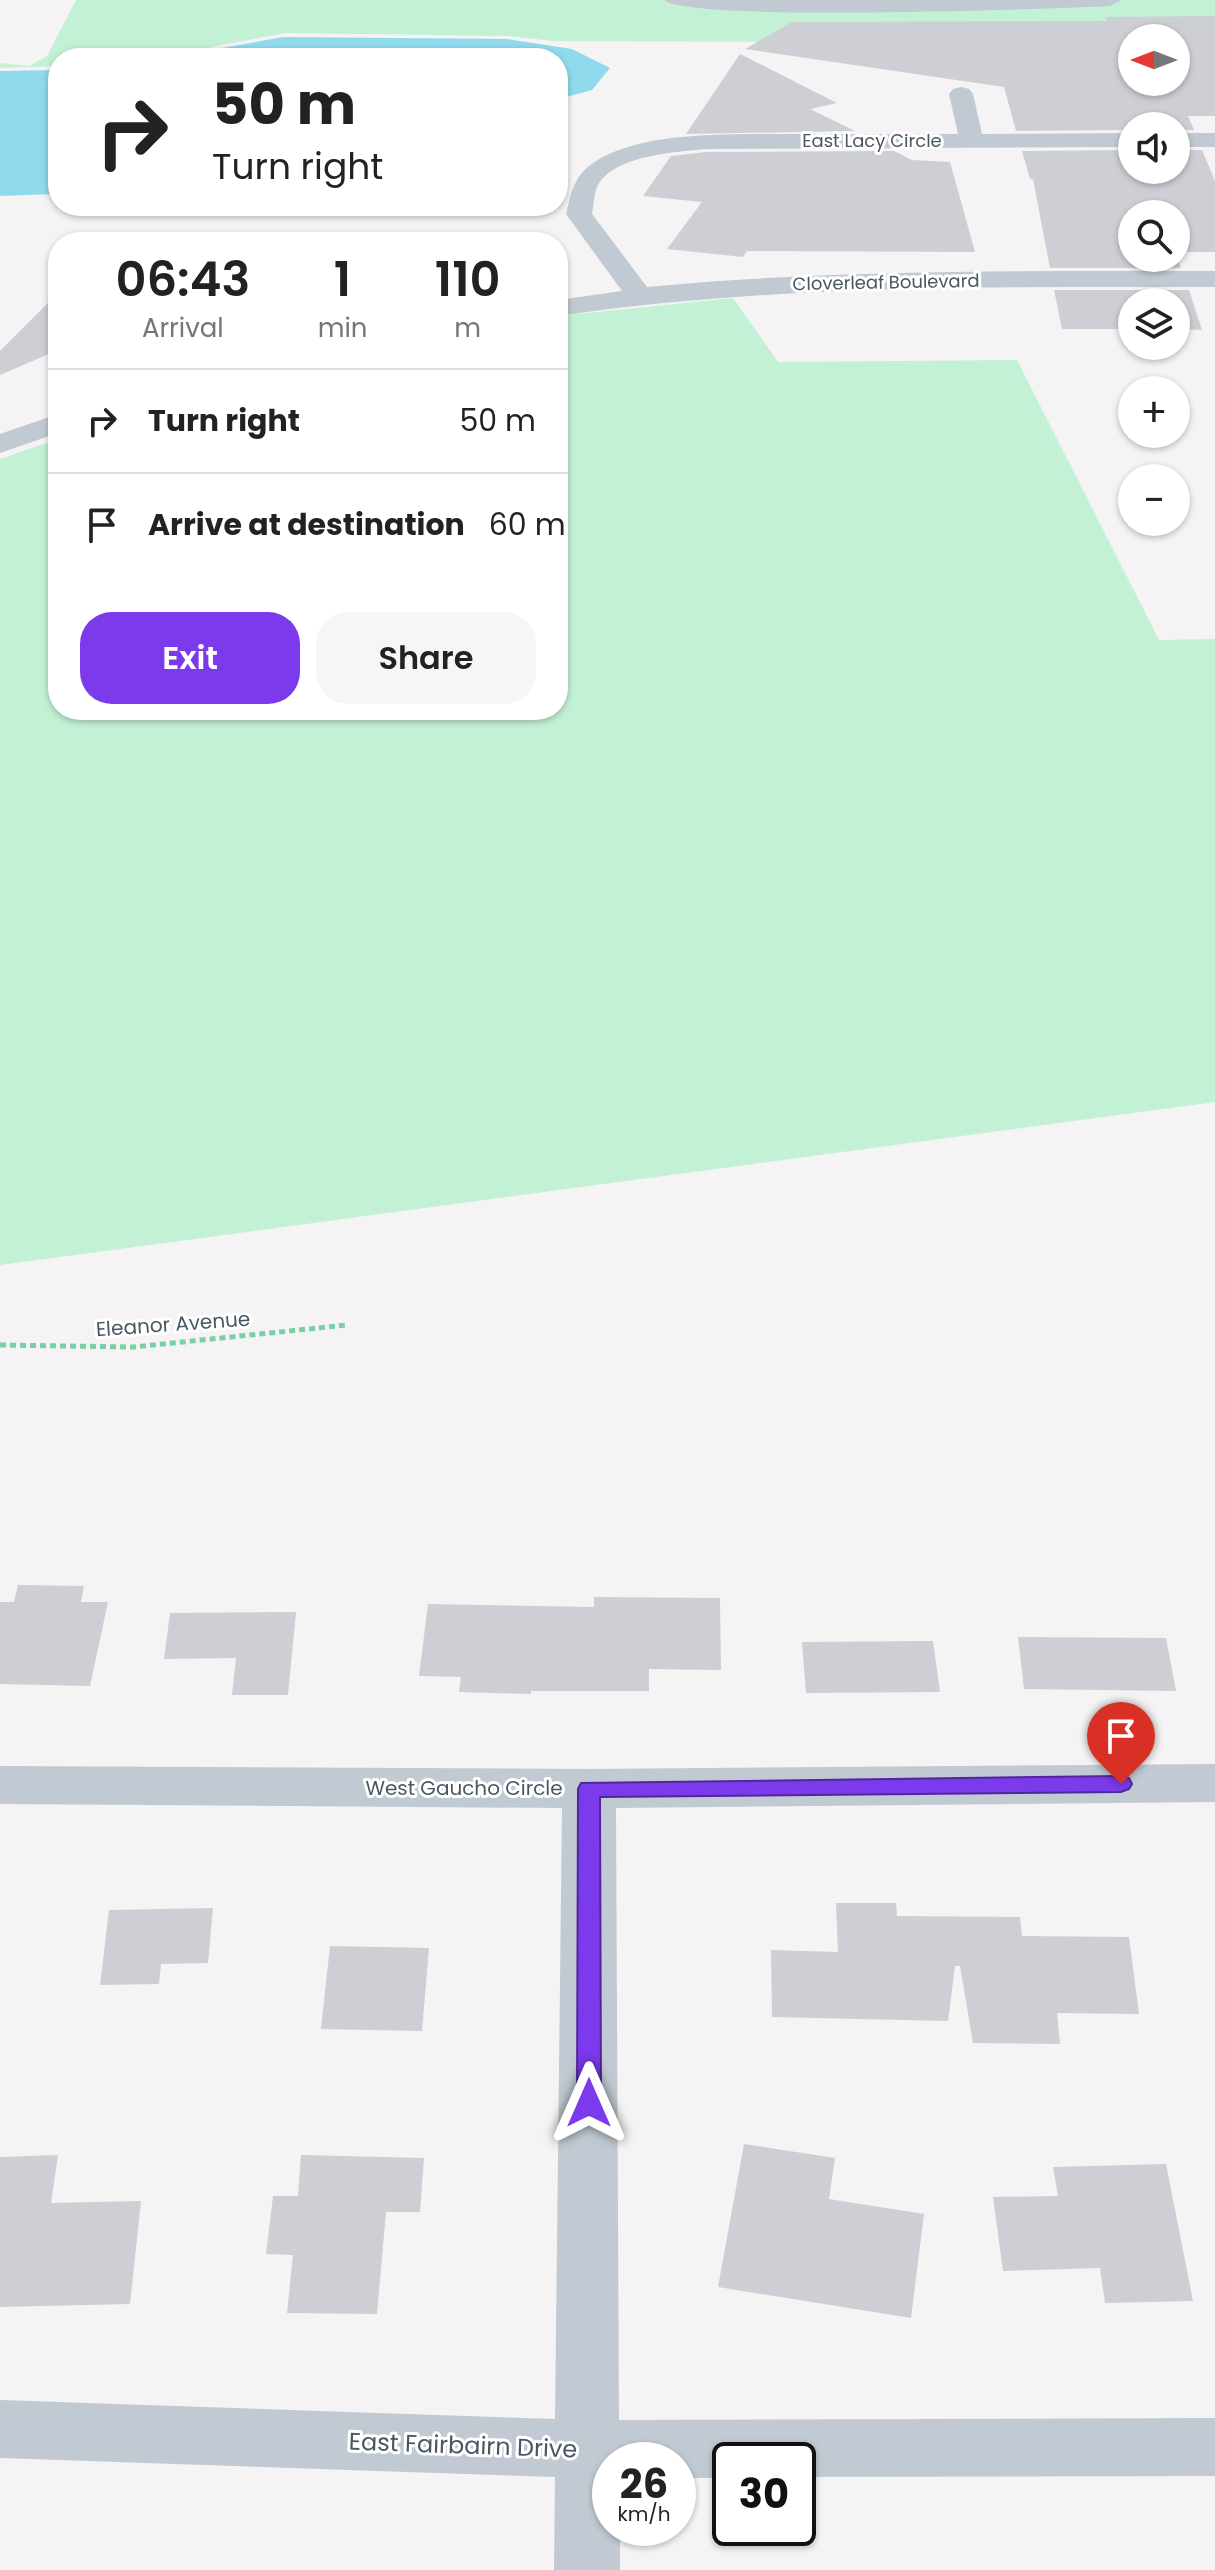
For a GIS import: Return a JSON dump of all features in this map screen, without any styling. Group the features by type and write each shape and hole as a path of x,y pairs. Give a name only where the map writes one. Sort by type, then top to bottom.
{"street":[{"path":"676,0 743,4 990,6 1110,0"},
{"path":"961,94 971,140"},
{"name":"East Lacy Circle","path":"638,294 579,214 588,180 614,160 706,142 1118,140"},
{"path":"1190,140 1215,140"},
{"name":"Cloverleaf Boulevard","path":"568,306 638,294 856,281 1215,279"},
{"path":"0,444 48,427"},
{"name":"West Gaucho Circle","path":"0,1785 589,1789 1215,1783"},
{"path":"587,2570 589,1789"},
{"name":"East Fairbairn Drive","path":"0,2429 589,2449 1215,2447"}],"path":[{"name":"Eleanor Avenue","path":"0,1345 134,1347 347,1325"}],"green space":[{"path":"76,0 1215,0 1215,42 1190,39 1190,24 1118,24 1118,39 553,41 507,36 285,33 208,48 51,48"},
{"path":"48,54 48,66 0,68 0,63 29,66"},
{"path":"733,298 778,362 1017,360 1159,640 1215,639 1215,1102 0,1265 0,459 48,442 48,720 568,720 568,315"}],"water":[{"path":"283,37 507,39 566,48 222,48"},
{"path":"568,48 610,68 592,90 568,96"},
{"path":"48,70 48,194 0,196 0,71"}],"building":[{"path":"1215,16 1215,116 1190,116 1190,112 1118,112 1118,130 1016,131 1004,87 745,49 792,22 1107,21 1105,17"},
{"path":"740,54 837,103 810,109 855,131 686,134"},
{"path":"1118,150 1118,184 1190,184 1190,150 1202,150 1215,181 1215,252 1190,252 1190,200 1118,200 1118,268 1050,268 1033,179 1030,179 1022,151"},
{"path":"894,151 912,160 950,162 975,252 747,251 743,257 667,249 702,202 643,196 671,156 706,152"},
{"path":"1054,290 1118,290 1118,329 1062,329"},
{"path":"1190,293 1202,330 1190,330"},
{"path":"48,303 48,354 0,375 0,351"},
{"path":"18,1585 84,1586 81,1602 108,1602 90,1686 0,1684 0,1602 14,1602"},
{"path":"594,1597 720,1598 721,1670 649,1669 649,1691 531,1691 531,1694 459,1692 461,1677 419,1676 428,1604 594,1607"},
{"path":"296,1612 288,1695 232,1695 236,1658 164,1659 170,1613"},
{"path":"1018,1637 1166,1638 1176,1691 1024,1689"},
{"path":"933,1641 940,1692 806,1693 802,1642"},
{"path":"836,1903 896,1903 897,1916 1020,1917 1022,1936 1129,1937 1139,2014 1057,2013 1060,2044 973,2043 960,1966 955,1966 948,2021 772,2017 771,1950 838,1952"},
{"path":"213,1908 208,1963 161,1964 159,1984 100,1985 109,1910"},
{"path":"330,1946 429,1948 422,2031 321,2029"},
{"path":"744,2144 835,2158 829,2199 924,2214 911,2318 718,2287"},
{"path":"58,2155 51,2203 141,2201 130,2304 0,2307 0,2157"},
{"path":"301,2155 424,2158 420,2212 386,2212 377,2314 287,2313 293,2255 266,2254 273,2196 298,2196"},
{"path":"1166,2164 1193,2301 1105,2303 1100,2268 1003,2271 993,2197 1058,2196 1053,2167"}],"route":[{"path":"589,2103 589,1789 1121,1784"}]}
